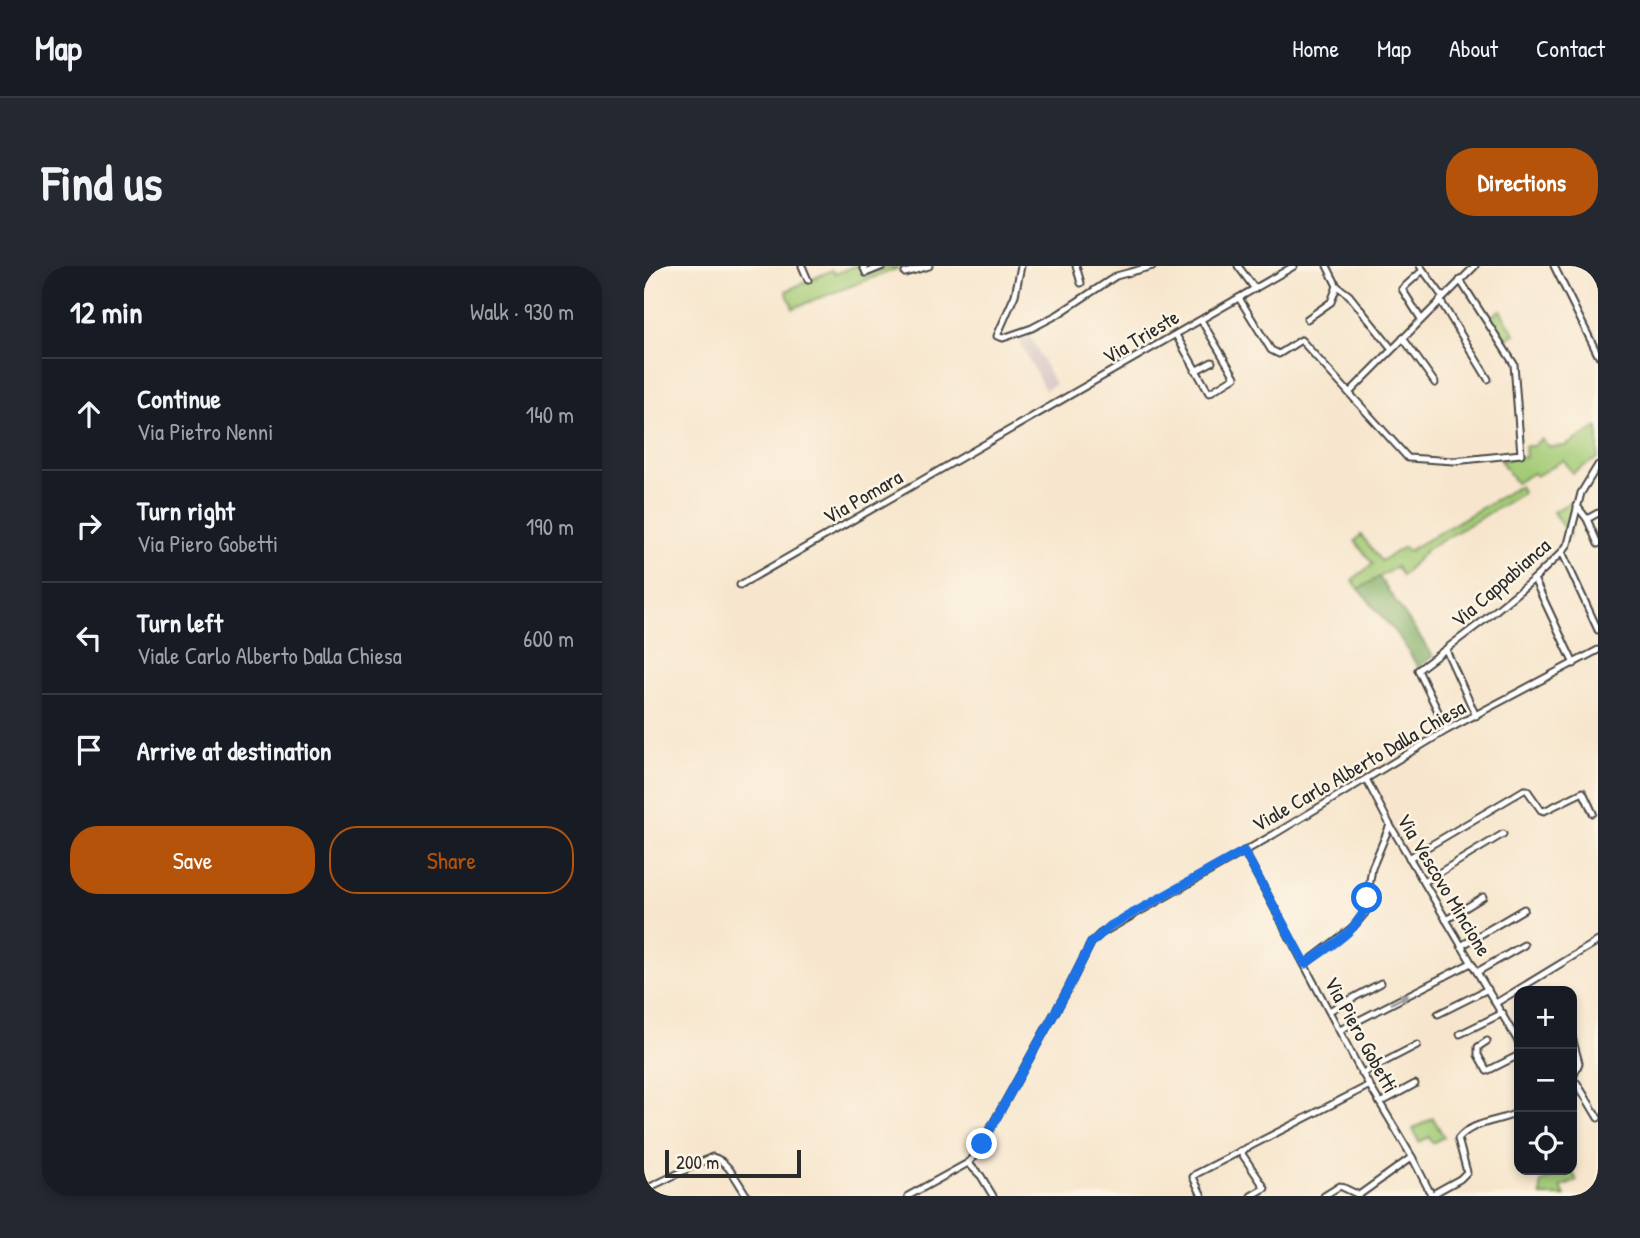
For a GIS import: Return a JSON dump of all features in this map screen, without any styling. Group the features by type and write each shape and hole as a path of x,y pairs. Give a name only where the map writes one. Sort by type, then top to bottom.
{"street":[{"path":"802,266 807,279"},
{"path":"863,266 866,273 883,266"},
{"path":"905,273 929,266"},
{"path":"1021,266 1015,295 998,335 1003,338 1032,328 1057,315 1116,276 1153,266"},
{"path":"1076,266 1081,283"},
{"path":"1238,266 1255,289"},
{"name":"Via Trieste","path":"1003,435 1294,266"},
{"path":"1327,266 1337,286 1349,295 1392,349"},
{"path":"1350,392 1475,266"},
{"path":"1554,266 1598,355"},
{"path":"1421,319 1402,289 1421,268 1442,298 1488,379"},
{"path":"1239,298 1271,350 1279,354 1301,341 1408,458 1454,461 1521,454 1514,364 1460,280"},
{"path":"1307,319 1331,302 1337,286"},
{"path":"1176,335 1209,393 1235,377 1201,320"},
{"path":"1403,338 1435,383"},
{"path":"1195,371 1212,362"},
{"name":"Via Pomara","path":"740,585 1003,435"},
{"name":"Via Cappabianca","path":"1447,730 1418,670 1534,579 1562,552 1570,537 1586,483 1598,465"},
{"path":"1577,506 1587,519 1598,544"},
{"path":"1587,519 1598,513"},
{"path":"1562,552 1598,630"},
{"path":"1534,579 1574,664"},
{"path":"1446,650 1476,716"},
{"name":"Viale Carlo Alberto Dalla Chiesa","path":"908,1196 968,1163 996,1119 1091,943 1110,926 1244,851 1447,730 1598,650"},
{"name":"Via Vescovo Mincione","path":"1366,779 1409,858 1514,1034"},
{"path":"1409,858 1524,790 1527,790 1544,811 1580,792 1592,813"},
{"path":"1305,964 1353,927 1365,913 1372,868 1390,825"},
{"path":"1424,882 1503,834"},
{"name":"Via Piero Gobetti","path":"1244,851 1431,1196"},
{"path":"1446,920 1483,897"},
{"path":"1461,946 1524,909"},
{"path":"1496,1003 1598,941"},
{"path":"1478,972 1524,945"},
{"path":"1340,1030 1471,963"},
{"path":"1329,1011 1381,984"},
{"path":"1438,1014 1488,989"},
{"path":"1460,1034 1503,1013"},
{"path":"1487,1041 1478,1047 1478,1051 1487,1071 1514,1058"},
{"path":"1363,1073 1417,1045"},
{"path":"1577,1083 1598,1118"},
{"path":"1380,1102 1415,1084"},
{"path":"1202,1196 1193,1177 1370,1085"},
{"path":"1431,1196 1460,1179 1467,1171 1458,1139 1462,1135 1478,1126 1514,1114"},
{"path":"1240,1151 1265,1188 1251,1196"},
{"path":"644,1190 712,1157 719,1158 747,1196"},
{"path":"1324,1196 1340,1186 1359,1195 1412,1157"},
{"path":"968,1163 981,1176 993,1196"}],"shaded area":[{"path":"1024,336 1025,339 1030,336 1055,384 1045,390 1018,339"}],"green space":[{"path":"859,266 864,276 887,266 899,268 793,308 786,291 832,270 835,274"},
{"path":"1500,310 1515,334 1503,341 1489,318"},
{"path":"1598,427 1598,458 1572,473 1564,460 1536,476 1533,473 1516,483 1500,460 1526,457 1525,446 1533,446 1541,439 1550,447 1565,446"},
{"path":"1519,486 1523,493 1426,550 1402,576 1396,567 1359,589 1352,580 1373,564 1355,541 1361,535 1381,561 1404,547 1408,551"},
{"path":"1576,499 1569,536 1553,512"},
{"path":"1379,577 1433,656 1418,667 1400,638 1359,589"},
{"path":"1433,1118 1444,1137 1432,1143 1429,1137 1419,1142 1413,1129"},
{"path":"1574,1175 1577,1181 1561,1187 1565,1196 1541,1196 1541,1182 1556,1176"}],"route":[{"path":"982,1144 1091,943 1110,926 1244,851 1305,964 1359,921 1365,913 1367,898"}]}
